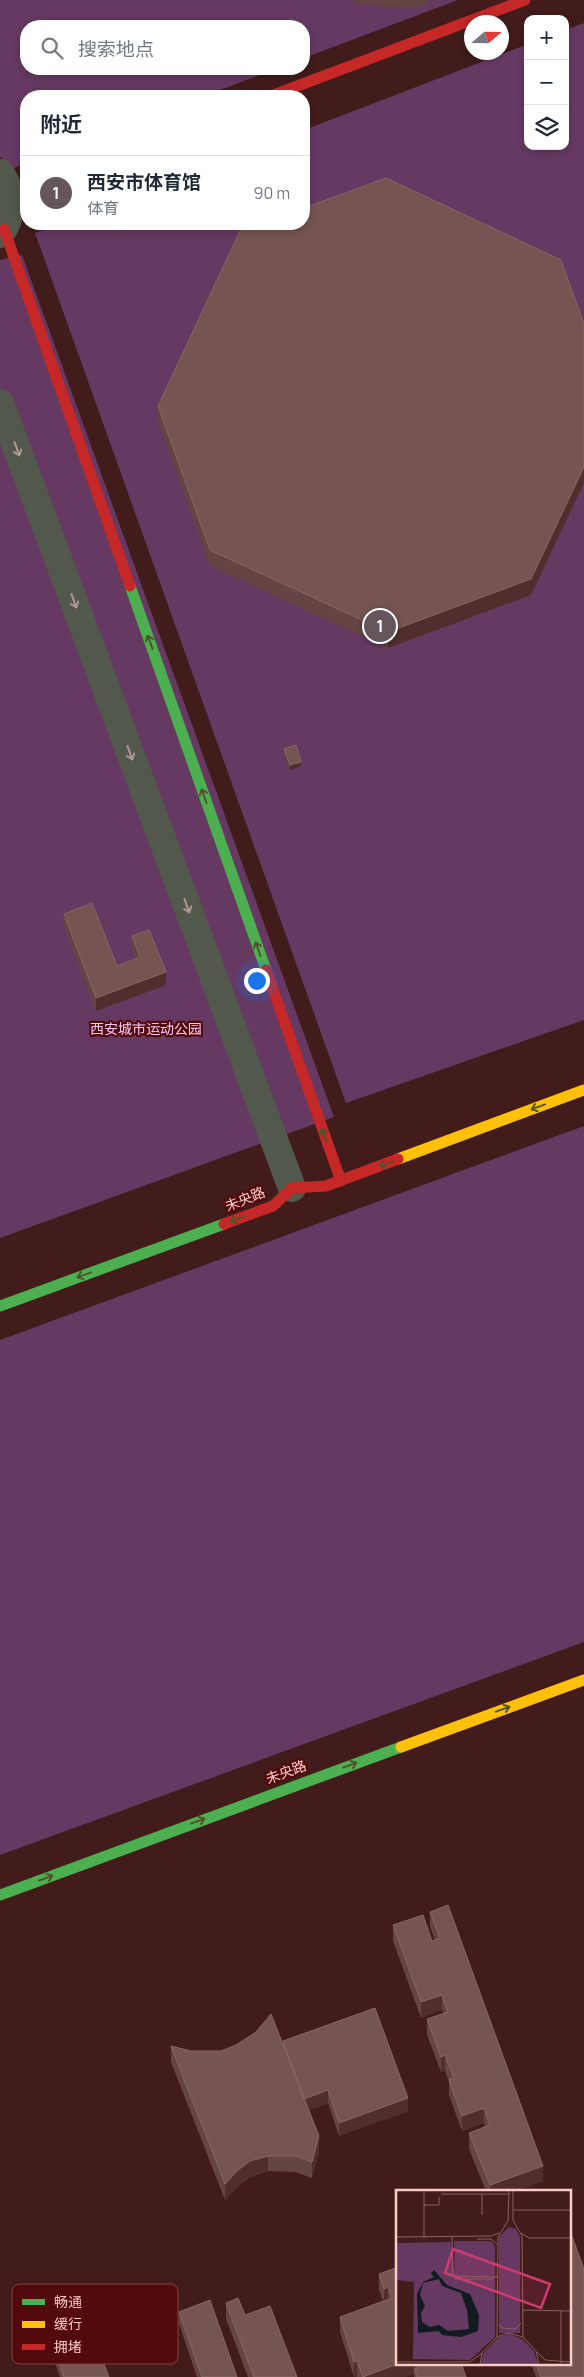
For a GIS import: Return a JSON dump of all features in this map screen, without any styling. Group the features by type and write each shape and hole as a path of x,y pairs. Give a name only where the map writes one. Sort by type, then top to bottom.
{"street":[{"path":"287,90 525,0"},
{"path":"12,185 10,212 2,232 341,1181"},
{"path":"0,403 292,1188 326,1186 341,1181 584,1090"},
{"name":"未央路","path":"0,1306 273,1206 292,1188"},
{"name":"未央路","path":"0,1895 584,1680"}],"green space":[{"path":"0,0 458,0 310,56 310,20 20,20 20,75 260,75 220,90 20,90 20,166 14,168 0,157"},
{"path":"584,23 584,1020 346,1103 35,233 43,230 310,230 310,128 486,60 509,60 509,51 524,46 524,150 569,150 569,29"},
{"name":"西安城市运动公园","path":"22,255 334,1117 0,1238 0,260"},
{"path":"584,1126 584,1642 0,1855 0,1340"}],"building":[{"path":"386,178 561,260 584,324 584,467 531,579 388,632 210,550 158,406 240,231 310,230 310,206"},
{"path":"296,745 301,762 290,765 284,749"},
{"path":"92,903 117,966 140,957 132,936 149,930 166,972 96,998 64,914"},
{"path":"448,1905 543,2166 490,2185 469,2133 490,2125 484,2108 462,2116 449,2080 454,2078 445,2055 441,2057 427,2019 448,2012 442,1995 421,2002 393,1925 423,1915 432,1941 440,1938 430,1912"},
{"path":"375,2008 408,2098 339,2123 328,2090 304,2099 283,2041"},
{"path":"271,2014 319,2136 312,2162 295,2156 268,2156 250,2161 238,2170 225,2184 171,2046 191,2051 221,2051 236,2045 256,2032"},
{"path":"572,2236 584,2269 584,2377 541,2377 536,2364 572,2364"},
{"path":"396,2268 397,2364 363,2377 357,2361 354,2362 340,2317 392,2298 388,2287 384,2289 379,2274"},
{"path":"238,2298 245,2315 270,2306 297,2377 254,2377 226,2303"},
{"path":"210,2300 237,2377 202,2377 179,2312"},
{"path":"60,2364 104,2364 109,2377 64,2377"},
{"path":"416,2364 461,2364 466,2377 417,2377 414,2369 418,2368"}],"traffic: fast":[{"path":"130,586 266,970"},
{"path":"0,1306 224,1224"},
{"path":"0,1895 401,1747"}],"traffic: slow":[{"path":"398,1159 584,1090"},
{"path":"401,1747 584,1680"}],"traffic: jam":[{"path":"287,90 525,0"},
{"path":"4,229 130,586"},
{"path":"266,970 341,1181"},
{"path":"224,1224 273,1206 292,1188 326,1186 398,1159"}],"place":[{"name":"西安市体育馆","path":"380,626"}]}
